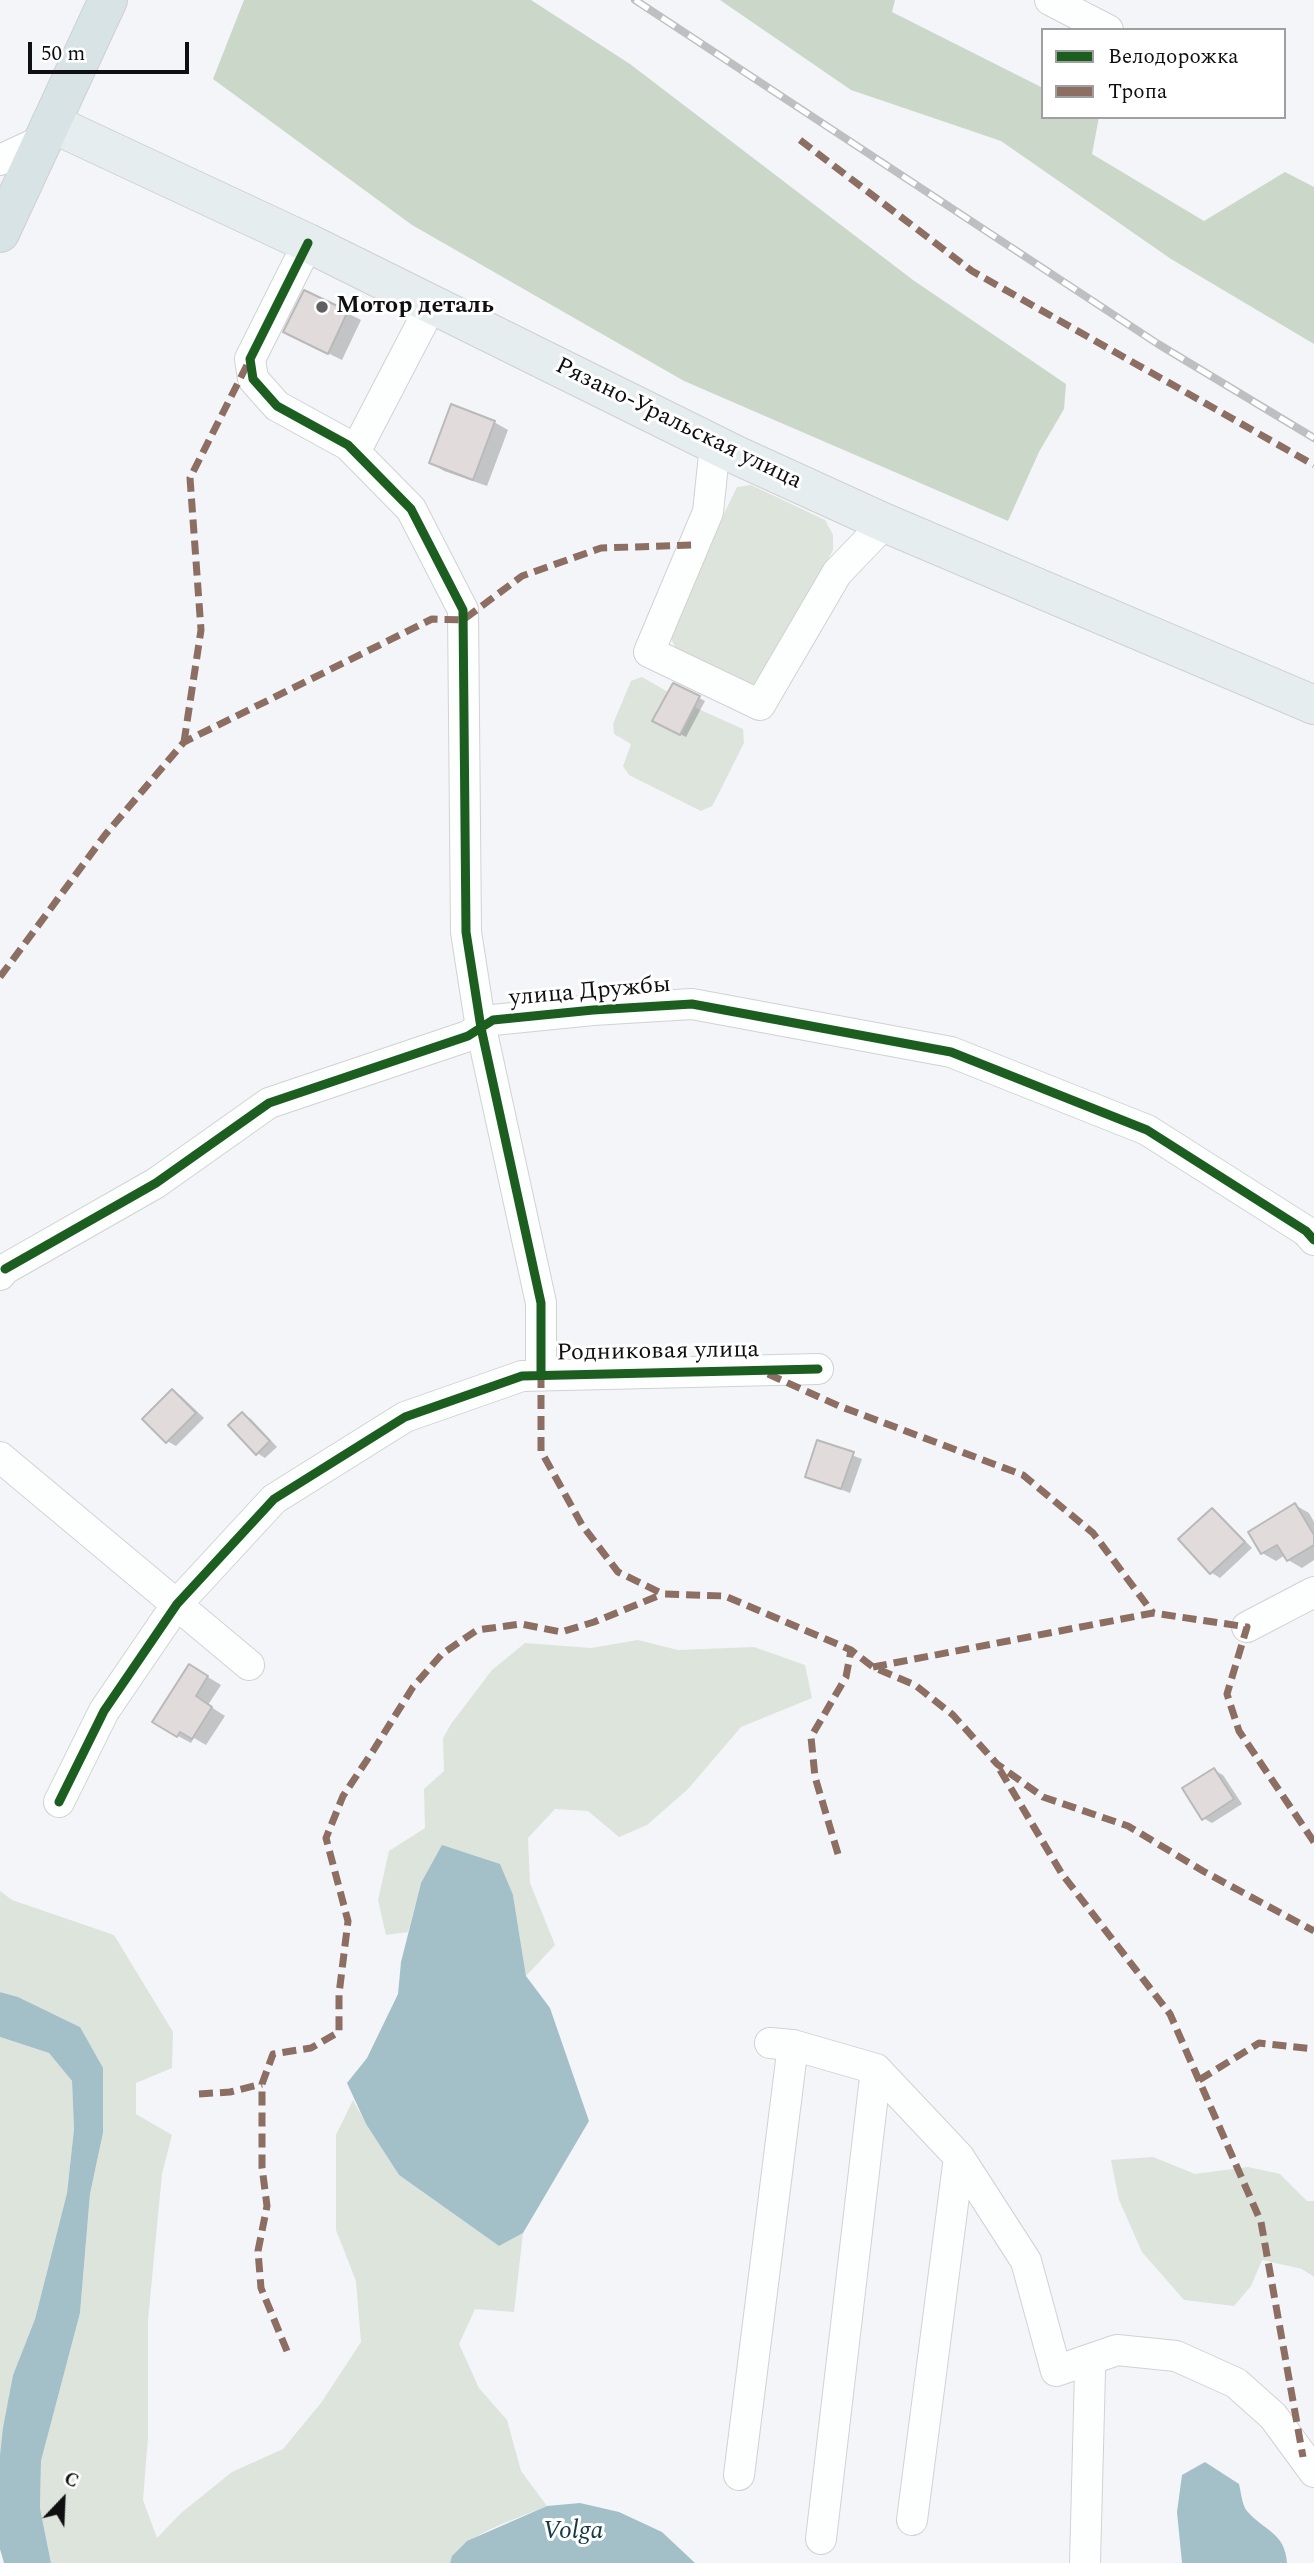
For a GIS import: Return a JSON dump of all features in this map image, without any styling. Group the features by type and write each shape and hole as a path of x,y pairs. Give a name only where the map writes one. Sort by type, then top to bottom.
{"highway":[{"path":"0,233 108,0"}],"main road":[{"name":"Рязано-Уральская улица","path":"47,131 308,243 715,445 885,523 1314,705"}],"street":[{"path":"1050,0 1104,28"},
{"path":"0,160 47,131"},
{"path":"308,243 250,359 253,379 277,406 348,445 411,509 463,610 466,932 481,1028 541,1303 541,1374"},
{"path":"355,452 432,304"},
{"path":"715,445 708,512 649,652 760,705 837,573 885,523"},
{"name":"улица Дружбы","path":"3,1272 156,1183 269,1104 468,1036 493,1020 692,1004 951,1052 1147,1129 1306,1231 1314,1240"},
{"name":"Родниковая улица","path":"59,1802 104,1711 177,1604 274,1499 405,1417 522,1376 818,1369"},
{"path":"0,1457 249,1665"},
{"path":"1247,1627 1314,1592"},
{"path":"739,2475 781,2044 876,2069 959,2157 1026,2261 1056,2371 1117,2350 1176,2356 1236,2383 1273,2416 1314,2472"},
{"path":"821,2539 876,2069"},
{"path":"912,2520 959,2157"},
{"path":"1085,2563 1090,2371"}],"shaded area":[{"path":"751,485 825,520 833,535 833,550 766,677 753,685 679,655 671,639 670,624 737,487"},
{"path":"642,677 668,692 653,721 680,735 694,707 743,729 744,743 712,806 701,811 629,775 623,766 631,744 614,734 613,724 631,681"},
{"path":"638,1640 678,1650 754,1647 805,1665 812,1698 741,1727 688,1789 647,1825 619,1837 588,1811 555,1809 528,1838 530,1883 555,1945 526,1976 513,1895 421,1883 408,1932 386,1935 378,1900 389,1851 425,1828 424,1789 444,1771 443,1738 492,1670 525,1643 591,1648"},
{"path":"0,1891 12,1900 114,1935 173,2032 172,2068 136,2083 136,2114 172,2135 162,2174 148,2320 148,2438 143,2500 157,2538 181,2513 232,2472 283,2449 321,2403 361,2342 356,2281 336,2230 336,2135 353,2100 399,2175 499,2246 523,2233 514,2312 475,2309 459,2344 479,2388 507,2420 521,2471 547,2506 478,2536 455,2553 450,2563 51,2563 40,2508 41,2461 80,2313 90,2194 103,2133 80,2027 18,1997 0,1992"},
{"path":"0,2037 49,2053 72,2081 74,2129 67,2193 35,2319 13,2375 0,2455"},
{"path":"1153,2157 1195,2174 1248,2167 1280,2174 1307,2201 1314,2201 1314,2277 1302,2269 1262,2260 1251,2286 1234,2306 1184,2300 1142,2252 1119,2200 1111,2160"}],"green space":[{"path":"244,0 531,0 630,64 913,280 1066,384 1064,409 1039,452 1008,521 684,381 412,225 213,79"},
{"path":"720,0 895,0 892,12 1041,87 1041,119 1099,119 1092,154 1204,221 1285,172 1314,187 1314,344 1171,259 1001,141 851,90"}],"water":[{"path":"442,1845 500,1864 513,1895 526,1976 550,2008 589,2121 523,2233 499,2246 399,2175 366,2124 347,2083 367,2058 398,1994 401,1962 421,1883"},
{"path":"0,1992 18,1997 80,2027 103,2068 103,2133 90,2194 80,2313 41,2461 40,2508 51,2563 4,2563 0,2549 0,2455 13,2375 35,2319 67,2193 74,2129 72,2081 49,2053 0,2037"},
{"path":"1205,2462 1239,2484 1245,2508 1278,2538 1287,2563 1182,2563 1177,2512 1182,2475"},
{"name":"Volga","path":"580,2503 619,2512 662,2532 695,2563 450,2563 452,2556 467,2541 547,2506"}],"building":[{"path":"304,290 348,311 328,354 283,332"},
{"path":"451,404 495,421 473,480 429,463"},
{"path":"673,683 700,696 680,735 652,721"},
{"path":"172,1389 196,1413 166,1443 142,1419"},
{"path":"242,1412 270,1441 256,1455 228,1425"},
{"path":"817,1440 854,1452 841,1489 805,1477"},
{"path":"1295,1503 1314,1535 1314,1545 1287,1561 1277,1545 1261,1554 1248,1532"},
{"path":"1212,1508 1245,1542 1210,1574 1178,1539"},
{"path":"189,1664 208,1676 196,1696 212,1707 192,1739 180,1732 177,1737 152,1722"},
{"path":"1214,1768 1234,1799 1202,1820 1182,1788"}],"railway":[{"path":"635,0 1158,344 1314,438"}],"marked path":[{"path":"800,140 972,271 1314,465"},
{"path":"184,742 201,630 190,478 248,363"},
{"path":"0,977 105,835 184,742 432,619 463,620 522,576 601,548 694,545"},
{"path":"541,1374 541,1451 582,1525 618,1572 663,1594 725,1596 851,1650 873,1667 915,1685 953,1715 997,1764 1043,1797 1128,1826 1203,1871 1314,1931"},
{"path":"768,1374 839,1406 1023,1475 1093,1533 1153,1613"},
{"path":"287,2351 261,2288 258,2251 267,2206 262,2167 262,2084 273,2054 311,2048 339,2032 339,1994 348,1921 326,1838 343,1796 413,1687 442,1654 477,1630 521,1624 561,1632 594,1622 663,1594"},
{"path":"873,1667 1153,1613 1247,1627 1227,1694 1239,1731 1314,1842"},
{"path":"838,1854 815,1777 811,1737 846,1677 851,1650"},
{"path":"1000,1770 1062,1874 1170,2014 1261,2222 1303,2457"},
{"path":"1199,2080 1259,2043 1314,2049"},
{"path":"199,2094 230,2092 262,2084"}],"cycle path":[{"path":"308,243 250,359 253,379 277,406 348,445 411,509 463,610 466,932 481,1028 541,1303 541,1374"},
{"path":"5,1269 156,1183 269,1103 468,1036 493,1020 692,1004 951,1052 1147,1130 1306,1231 1314,1240"},
{"path":"59,1802 104,1711 177,1604 274,1499 405,1417 522,1376 818,1369"}],"place":[{"name":"Мотор деталь","path":"322,307"}]}
